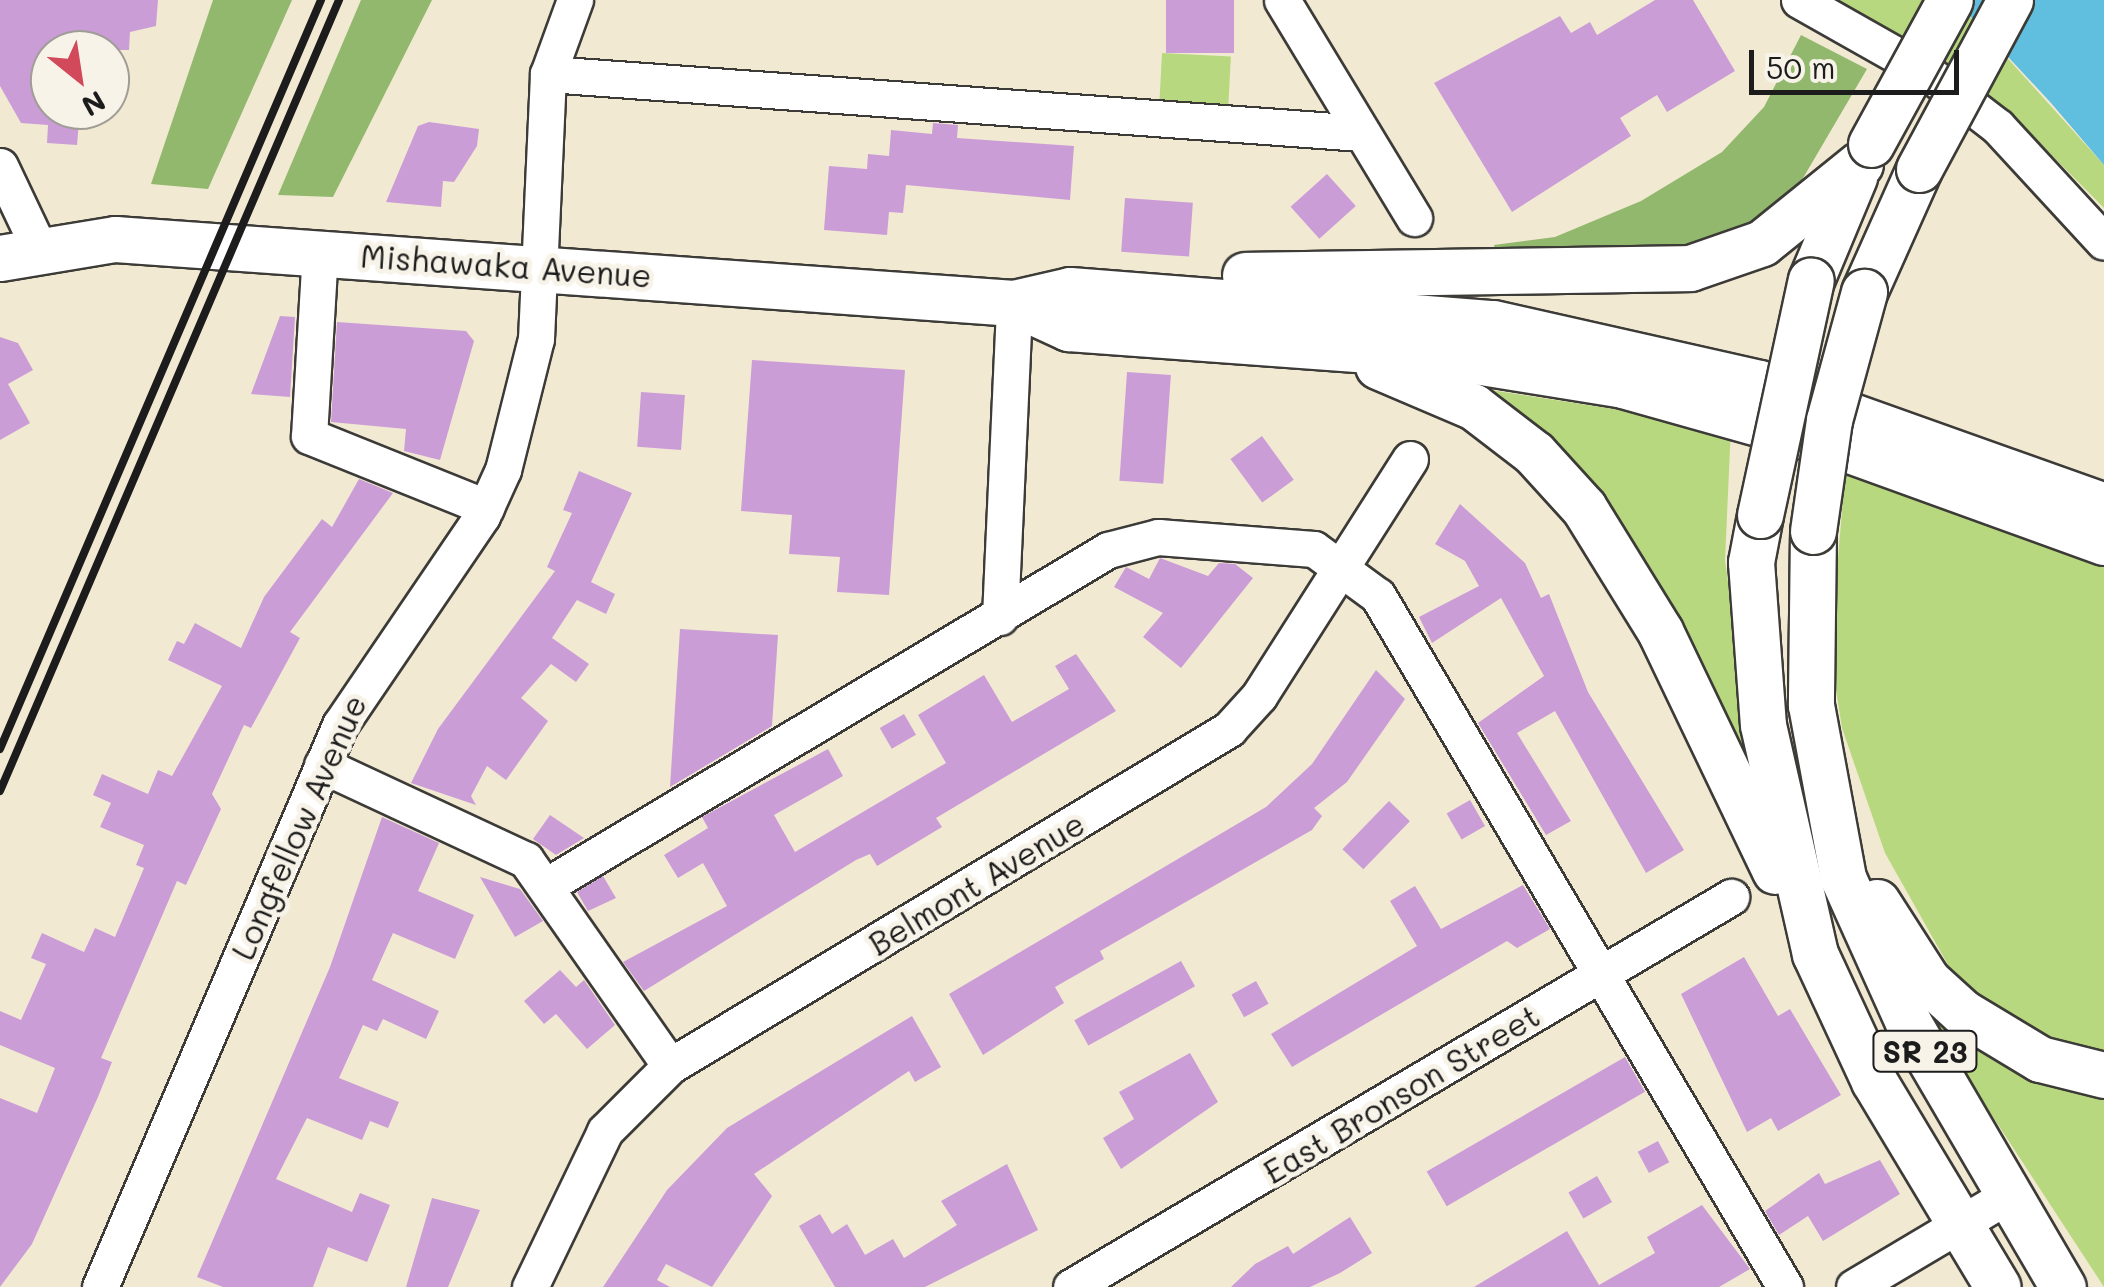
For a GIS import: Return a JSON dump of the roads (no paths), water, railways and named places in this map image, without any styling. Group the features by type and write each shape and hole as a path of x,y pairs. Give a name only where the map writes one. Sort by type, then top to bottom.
{"main road":[{"name":"SR 23","path":"1950,0 1866,154 1811,280 1751,562 1763,725 1815,954 1874,1082 1998,1287"},
{"name":"SR 23","path":"2010,0 1919,169 1864,292 1829,420 1813,530 1808,632 1826,798 1875,959 2064,1287"},
{"path":"1107,292 1252,274 1690,268 1762,243 1866,154"},
{"name":"Mishawaka Avenue","path":"20,253 115,239 1014,303 1107,292"},
{"path":"1107,292 1474,321 1656,354 1881,421 2104,506"},
{"name":"Mishawaka Avenue","path":"1014,303 1068,328 1459,358 1712,406 2104,542"},
{"path":"1324,346 1474,407 1573,494 1684,677 1815,954"},
{"path":"1826,798 1927,980 2006,1043 2104,1075"}],"street":[{"name":"Longfellow Avenue","path":"100,1287 322,765 363,683 486,507 524,413 542,268 548,74 575,0"},
{"path":"1282,0 1414,218"},
{"path":"1799,0 1986,118 2104,242"},
{"path":"548,74 1362,133"},
{"path":"0,166 20,253"},
{"path":"320,251 309,436 486,507"},
{"path":"1000,617 1014,303"},
{"name":"Belmont Avenue","path":"530,1287 605,1130 670,1066 1229,729 1344,571 1410,459"},
{"path":"550,884 1108,550 1158,537 1314,549 1378,596 1786,1287"},
{"path":"322,765 506,850 550,884 670,1066"},
{"name":"East Bronson Street","path":"1071,1287 1731,896"},
{"path":"1854,1287 2009,1195"}],"water":[{"path":"1955,0 2104,0 2104,165 2051,103"}],"railway":[{"path":"0,749 321,0"},
{"path":"0,791 339,0"}]}
